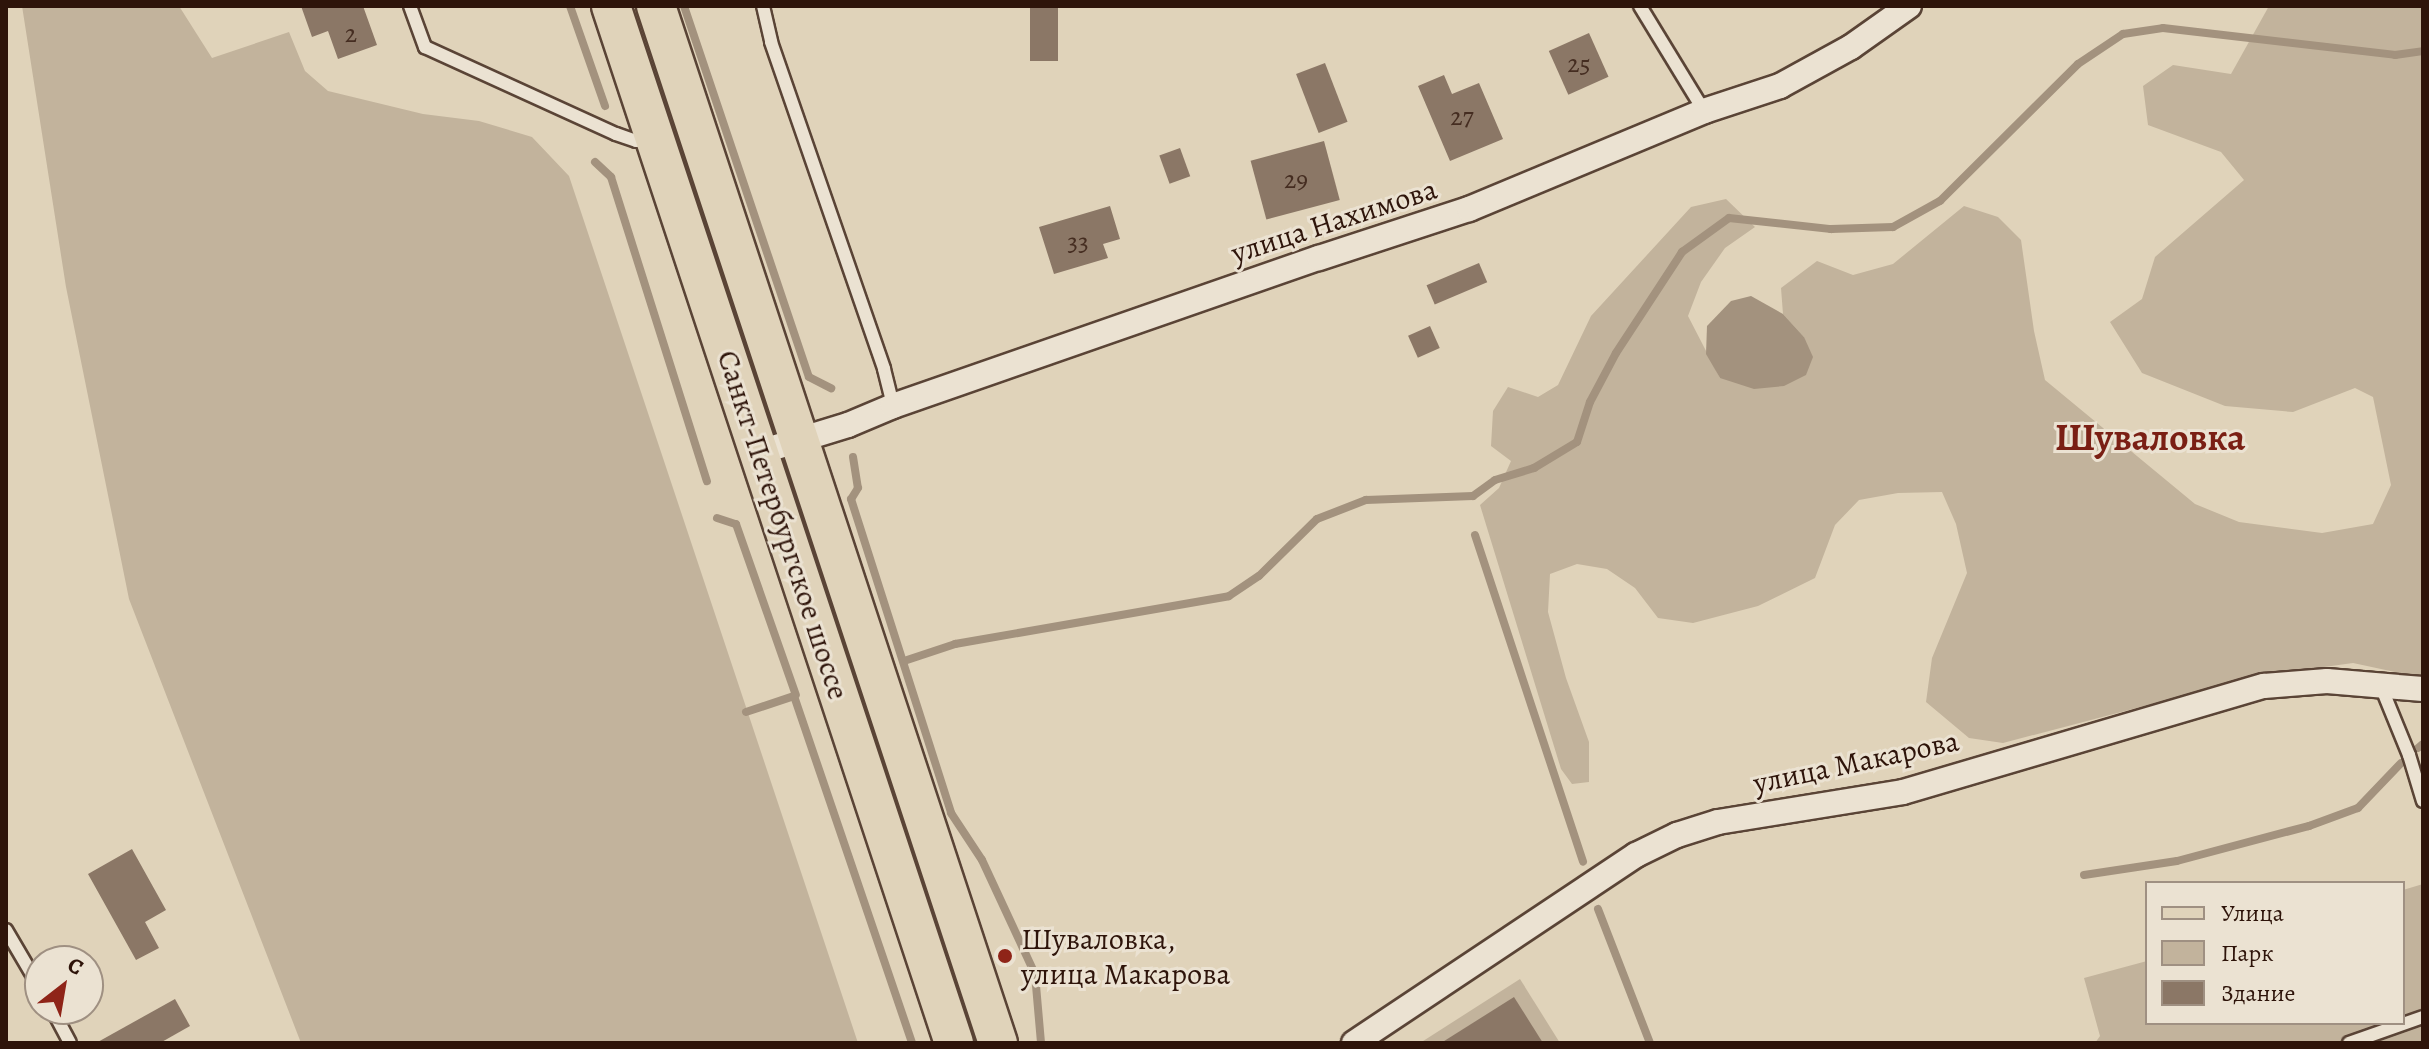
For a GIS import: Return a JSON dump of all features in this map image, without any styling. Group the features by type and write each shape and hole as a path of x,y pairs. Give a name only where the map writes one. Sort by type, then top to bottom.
{"main road":[{"name":"Санкт-Петербургское шоссе","path":"611,6 954,1043"},
{"name":"Санкт-Петербургское шоссе","path":"656,6 998,1043"}],"street":[{"name":"улица Нахимова","path":"760,452 1469,209 1704,111 1780,86 1851,47 1909,6"},
{"name":"улица Макарова","path":"1354,1043 1636,855 1677,835 1718,822 1903,792 2264,686 2327,681 2423,689"}],"lane":[{"path":"410,6 425,47 616,134 636,141 653,140"},
{"path":"763,6 771,42 884,369 893,406"},
{"path":"1640,6 1704,111"},
{"path":"2380,684 2409,755 2423,801"},
{"path":"6,930 24,961"},
{"path":"60,1025 70,1043"},
{"path":"2349,1043 2400,1025"}],"green space":[{"path":"22,6 179,6 212,58 289,32 305,71 328,91 423,114 479,121 532,137 569,176 858,1043 301,1043 129,599 66,287"},
{"path":"2269,6 2423,6 2423,678 2353,663 2258,676 2003,743 1969,738 1926,702 1932,658 1967,573 1956,524 1942,492 1898,493 1859,500 1835,525 1815,578 1758,606 1693,623 1658,618 1635,588 1607,569 1577,564 1550,574 1548,612 1566,678 1589,742 1589,782 1572,784 1561,769 1480,505 1499,488 1511,461 1491,446 1493,411 1508,387 1538,397 1558,385 1591,316 1691,207 1726,199 1755,227 1725,248 1701,282 1688,316 1720,378 1804,337 1783,314 1781,288 1817,261 1853,275 1893,264 1964,206 1998,217 2021,240 2034,331 2045,380 2195,504 2239,522 2322,533 2373,524 2391,485 2373,397 2355,388 2293,412 2225,406 2142,373 2110,322 2142,299 2155,257 2244,180 2221,152 2148,125 2143,86 2173,65 2231,74"},
{"path":"2423,884 2423,1043 2095,1043 2100,1036 2084,978 2145,962 2145,1025 2405,1025 2405,889"},
{"path":"1520,979 1560,1043 1420,1043"}],"shaded area":[{"path":"1751,296 1783,314 1804,337 1813,357 1806,375 1784,386 1754,389 1720,378 1706,354 1707,326 1731,301"}],"building":[{"path":"301,6 363,6 377,45 338,59 328,31 312,37"},
{"path":"1030,6 1058,6 1058,61 1030,61"},
{"path":"1589,33 1609,77 1568,95 1549,51"},
{"path":"1325,63 1348,122 1319,133 1296,74"},
{"path":"1444,75 1452,94 1479,83 1503,139 1450,161 1418,86"},
{"path":"1324,141 1340,200 1266,220 1251,161"},
{"path":"1180,148 1190,176 1170,184 1159,156"},
{"path":"1110,206 1120,239 1103,244 1108,258 1054,274 1039,227"},
{"path":"1479,263 1487,282 1435,305 1427,285"},
{"path":"1430,326 1440,348 1418,358 1408,336"},
{"path":"132,849 166,910 145,922 159,948 136,960 88,874"},
{"path":"1514,997 1543,1043 1441,1043"},
{"path":"175,999 190,1026 160,1043 96,1043"}],"waterway":[{"path":"570,6 605,106"},
{"path":"684,6 809,377 831,388"},
{"path":"904,661 955,644 1229,596 1259,576 1317,519 1366,500 1473,496 1495,480 1534,468 1577,442 1590,402 1616,353 1682,252 1729,218 1831,229 1893,227 1940,201 2078,64 2123,34 2163,28 2395,55 2423,51"},
{"path":"595,162 611,177 707,481"},
{"path":"853,457 858,488 851,499 951,813 982,860 1035,974 1041,1043"},
{"path":"717,518 736,524 796,695"},
{"path":"1475,535 1583,862"},
{"path":"746,712 794,696 912,1043"},
{"path":"2418,748 2423,744"},
{"path":"2084,875 2177,861 2309,826 2358,808 2401,763"},
{"path":"1598,909 1650,1043"}],"place":[{"name":"Шуваловка, улица Макарова","path":"1005,956"}],"district":[{"name":"Шуваловка","path":"2150,438"}]}
